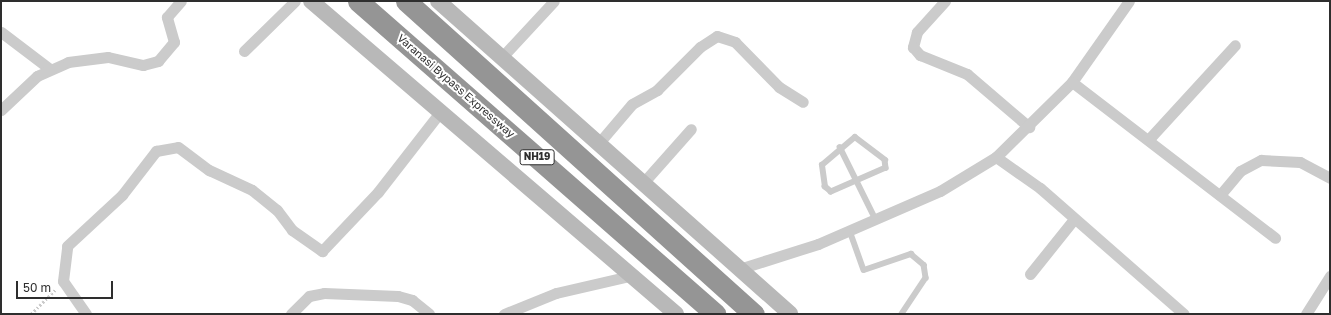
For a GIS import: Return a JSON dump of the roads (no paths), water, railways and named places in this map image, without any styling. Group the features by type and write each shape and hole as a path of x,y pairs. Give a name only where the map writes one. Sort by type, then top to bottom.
{"highway":[{"name":"Varanasi Bypass Expressway","path":"358,1 716,314"},
{"name":"NH19","path":"406,1 754,314"}],"street":[{"path":"1,110 24,87 50,69 91,57 108,57 143,65 158,61 172,47 174,36 167,17 181,1"},
{"path":"244,51 295,1"},
{"path":"311,1 634,275 676,314"},
{"path":"438,1 790,314"},
{"path":"502,58 554,1"},
{"path":"945,1 917,32 914,47 920,55 967,74 1028,127"},
{"path":"739,269 850,231 876,220 940,191 996,157 1072,82 1129,1"},
{"path":"1,32 50,69"},
{"path":"598,144 632,104 657,90 700,47 717,36 735,42 779,87 803,102"},
{"path":"1149,139 1235,45"},
{"path":"1072,82 1149,139 1275,238"},
{"path":"86,314 63,281 64,252 69,242 118,199 148,159 162,148 178,147 209,170 252,190 277,210 292,230 322,251 378,192 441,111"},
{"path":"643,183 691,129"},
{"path":"996,157 1074,219 1184,314"},
{"path":"1220,195 1245,167 1261,160 1300,162 1330,178"},
{"path":"1030,274 1074,219"},
{"path":"504,314 556,293 634,275"},
{"path":"1306,314 1330,276"},
{"path":"291,314 309,296 324,294 398,296 412,300 429,314"}],"lane":[{"path":"855,137 885,160 882,171 858,183 831,192 825,186 822,165 840,147 855,137"},
{"path":"840,147 876,220"},
{"path":"850,231 864,270 911,254 924,264 926,278 902,314"}]}
